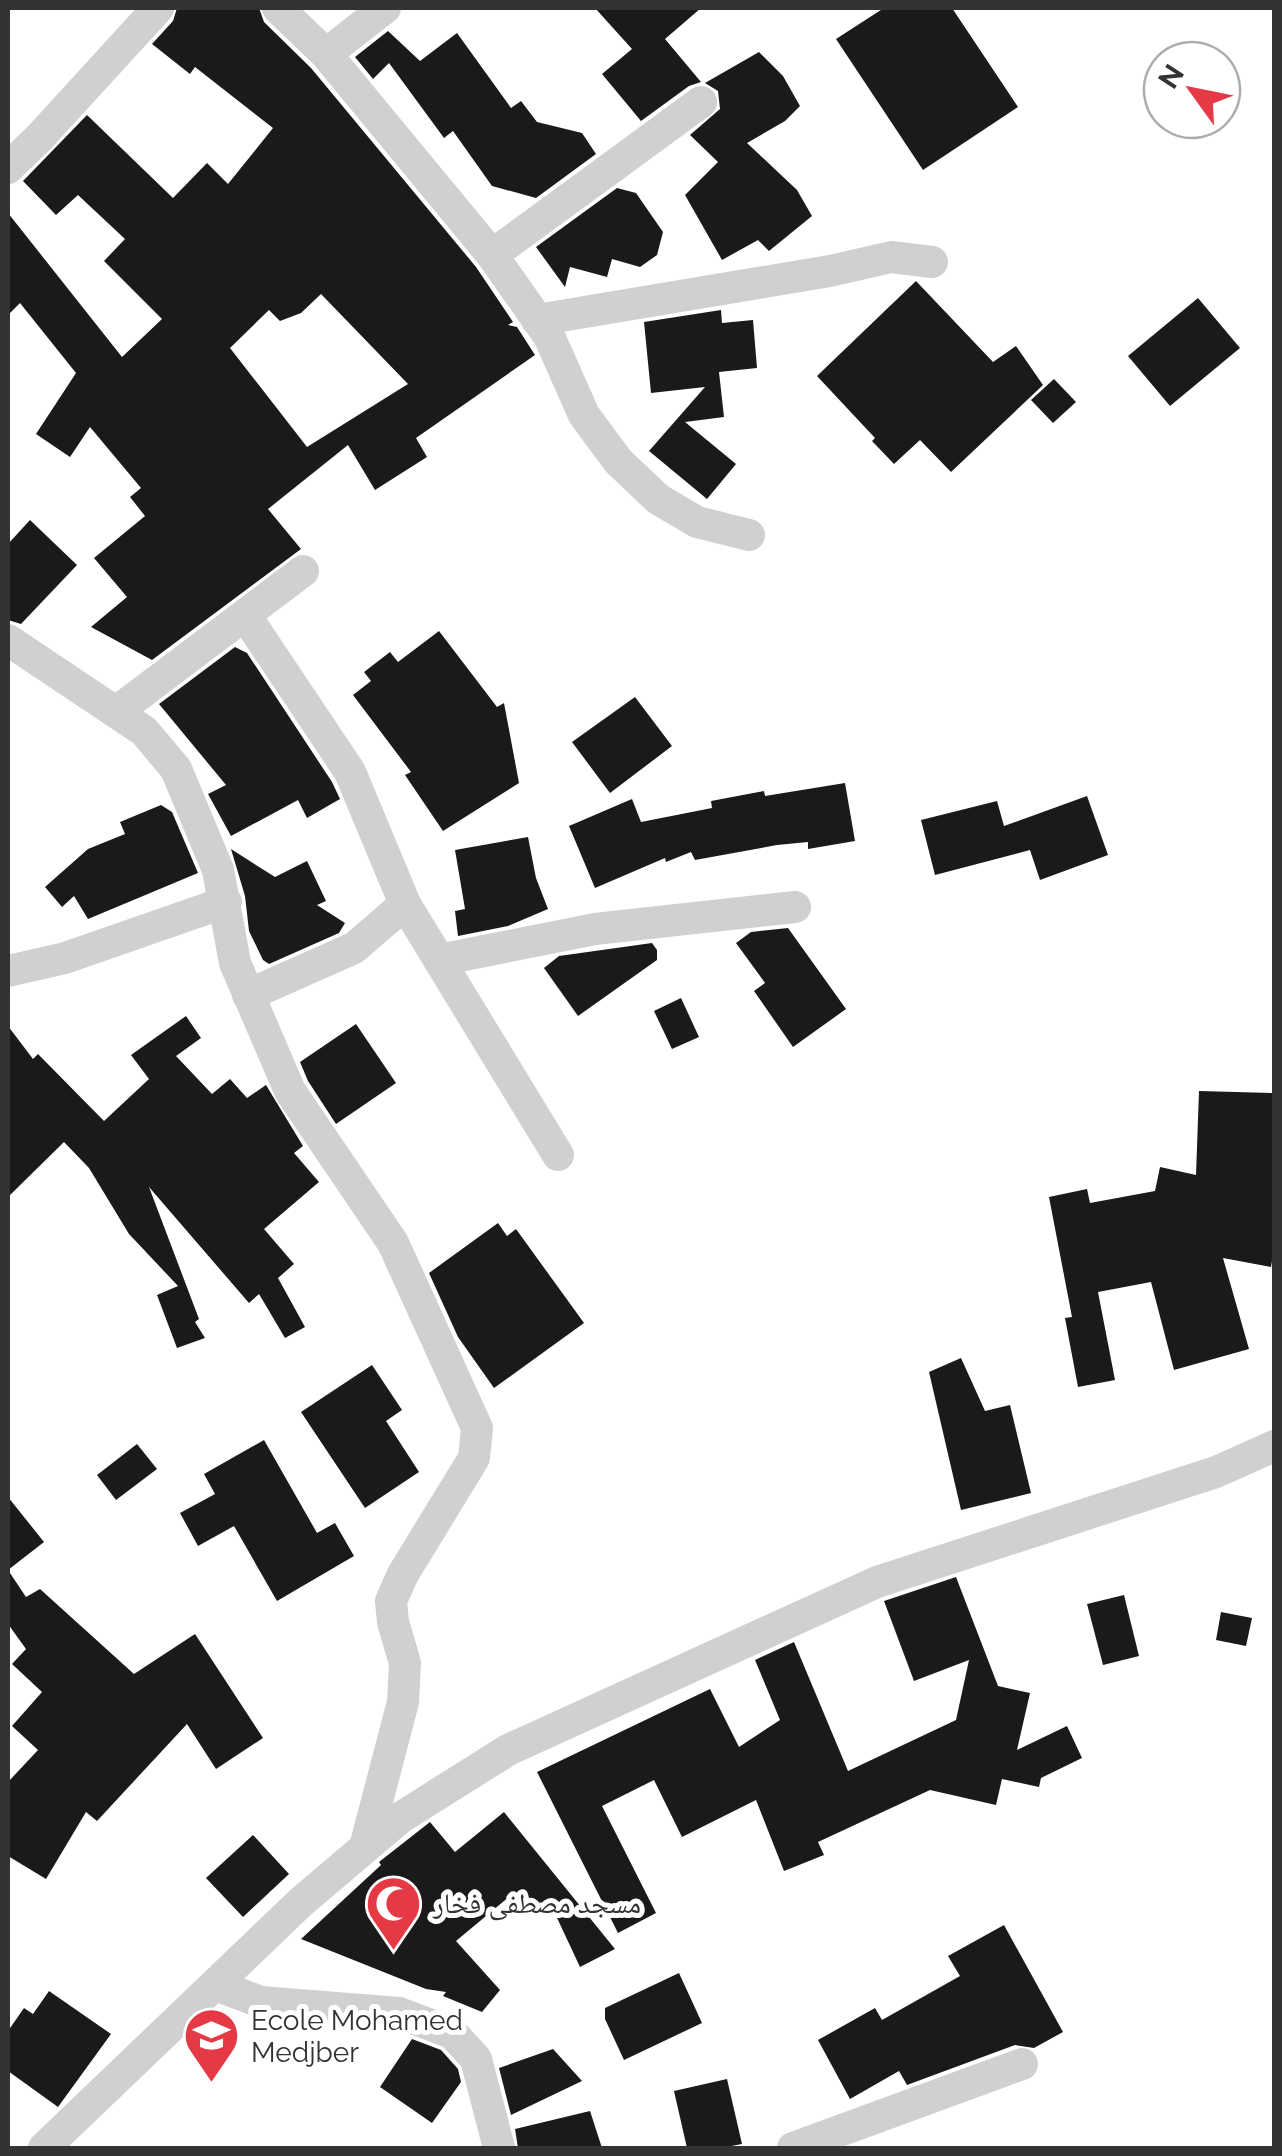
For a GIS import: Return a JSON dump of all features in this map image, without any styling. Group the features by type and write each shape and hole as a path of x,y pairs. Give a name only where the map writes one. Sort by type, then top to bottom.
{"street":[{"path":"8,168 158,8"},
{"path":"278,8 326,54 492,255 549,336 584,415 618,461 658,499 697,522 749,535"},
{"path":"326,54 386,8"},
{"path":"492,255 702,102"},
{"path":"538,320 830,271 891,257 932,262"},
{"path":"116,712 303,571"},
{"path":"245,615 350,772 404,904 558,1155"},
{"path":"8,640 144,731 176,769 218,870 235,964 290,1091 393,1243 476,1428 474,1458 403,1574 391,1602 405,1663 404,1702 365,1847"},
{"path":"8,971 65,958 226,902"},
{"path":"248,994 354,948 404,904"},
{"path":"439,960 595,929 794,907"},
{"path":"44,2148 301,1902 365,1847 400,1818 508,1750 896,1576 1216,1472 1274,1446"},
{"path":"214,1985 261,2002 399,2013 452,2033 476,2058 499,2148"},
{"path":"794,2148 1022,2064"}],"building":[{"path":"177,8 259,8 264,22 311,68 476,267 513,322 508,325 517,327 535,355 416,438 427,457 375,490 348,445 268,509 301,549 152,660 91,627 127,597 94,558 145,516 130,497 141,488 90,427 70,457 36,434 76,373 20,303 8,315 8,213 122,357 162,319 104,261 125,239 78,195 56,215 23,181 87,115 173,198 207,163 228,184 273,128 195,67 190,74 152,44 173,21","holes":["321,294 408,384 307,447 230,348 269,310 280,321 301,313"]},
{"path":"595,8 701,8 665,39 701,82 689,86 641,121 602,74 632,49"},
{"path":"884,8 952,8 1018,107 923,170 836,39"},
{"path":"388,31 420,61 457,33 511,108 521,101 537,122 582,133 596,154 536,198 492,186 453,131 444,138 389,63 373,79 355,57"},
{"path":"759,52 783,76 800,106 785,121 747,143 797,190 812,216 769,251 758,240 722,260 685,195 718,162 690,135 720,109 718,91 705,83"},
{"path":"617,188 636,193 663,232 657,255 640,267 612,259 607,277 570,267 565,287 536,247"},
{"path":"916,281 993,362 1016,346 1043,385 951,472 920,440 894,464 817,376"},
{"path":"1198,298 1240,348 1170,406 1128,356"},
{"path":"721,310 722,323 753,320 757,368 719,372 724,417 685,422 736,464 707,499 649,451 705,387 651,393 644,322"},
{"path":"1054,379 1076,402 1053,423 1031,400"},
{"path":"30,520 77,565 21,624 8,620 8,544"},
{"path":"439,631 497,707 504,703 519,783 443,831 405,775 411,772 353,695 371,681 364,672 390,652 398,662"},
{"path":"235,647 247,653 340,799 307,818 298,800 231,836 208,794 226,785 159,704"},
{"path":"635,697 672,746 610,793 572,742"},
{"path":"845,783 855,841 808,849 808,842 777,845 695,860 691,852 666,862 665,858 595,888 569,826 632,799 641,822 712,808 711,801"},
{"path":"1087,796 1108,855 1040,880 1030,850 935,875 921,820 997,801 1004,826"},
{"path":"161,805 172,812 198,873 88,919 74,896 62,907 45,887 88,849 125,834 120,822"},
{"path":"528,837 536,878 548,909 508,926 458,936 455,911 465,909 455,850"},
{"path":"231,849 275,877 307,861 326,901 317,905 345,923 339,933 269,964 263,960 249,931 245,896"},
{"path":"788,928 846,1009 793,1047 754,991 765,983 736,943 751,932"},
{"path":"652,943 657,960 578,1016 544,968 559,956"},
{"path":"681,998 699,1037 672,1049 654,1011"},
{"path":"186,1016 201,1038 176,1056 212,1094 230,1079 247,1098 266,1085 303,1146 294,1153 319,1182 264,1229 294,1264 278,1278 305,1327 285,1338 259,1294 249,1303 149,1187 199,1319 195,1322 205,1338 177,1348 157,1295 178,1286 129,1234 89,1168 64,1142 8,1197 8,1026 33,1059 38,1054 104,1121 149,1079 131,1055"},
{"path":"356,1024 396,1083 336,1124 300,1062"},
{"path":"1199,1091 1274,1093 1271,1267 1223,1258 1249,1349 1174,1370 1151,1282 1098,1292 1115,1380 1078,1387 1065,1318 1072,1317 1049,1197 1087,1189 1090,1203 1155,1191 1160,1167 1196,1175"},
{"path":"498,1223 507,1236 516,1229 584,1323 494,1388 458,1337 429,1273"},
{"path":"961,1358 985,1411 1010,1405 1031,1493 961,1510 929,1372"},
{"path":"372,1365 402,1410 386,1421 419,1472 365,1508 301,1412"},
{"path":"264,1440 317,1533 335,1523 354,1556 277,1601 234,1526 198,1546 180,1513 215,1494 204,1474"},
{"path":"137,1444 157,1469 116,1500 97,1475"},
{"path":"8,1497 44,1542 8,1570"},
{"path":"8,1570 26,1597 40,1589 134,1674 195,1634 263,1738 216,1769 187,1724 97,1821 86,1812 46,1879 8,1856 8,1782 38,1750 12,1726 42,1692 12,1664 26,1649 8,1624"},
{"path":"956,1577 998,1686 1030,1693 1017,1750 1067,1726 1082,1758 1041,1778 1039,1787 1002,1779 996,1805 930,1790 818,1842 824,1855 784,1871 756,1800 682,1837 654,1780 602,1806 656,1913 618,1933 537,1772 710,1689 739,1747 780,1720 755,1660 794,1642 848,1771 956,1720 969,1660 914,1681 884,1601"},
{"path":"1124,1595 1139,1656 1103,1665 1087,1604"},
{"path":"1221,1612 1252,1618 1246,1646 1216,1640"},
{"path":"504,1812 615,1949 580,1967 551,1905 521,1917 510,1896 456,1941 500,1990 482,2012 443,1996 446,1992 426,1989 301,1939 381,1865 379,1862 430,1822 455,1852"},
{"path":"253,1835 289,1874 243,1917 206,1878"},
{"path":"1004,1925 1063,2032 1034,2048 1015,2045 907,2085 899,2071 850,2099 818,2040 875,2008 882,2020 960,1976 948,1956"},
{"path":"679,1973 702,2023 624,2060 605,2019 605,2008"},
{"path":"49,1991 111,2034 58,2107 8,2071 8,2031 24,2008 33,2014"},
{"path":"412,2039 441,2050 458,2069 461,2082 432,2123 380,2087"},
{"path":"553,2049 582,2081 511,2115 499,2068"},
{"path":"727,2079 742,2144 687,2148 674,2091"},
{"path":"590,2111 602,2148 518,2148 515,2129"}],"place":[{"name":"مسجد مصطفى فخار","path":"394,1952"},
{"name":"Ecole Mohamed Medjber","path":"212,2085"}]}
